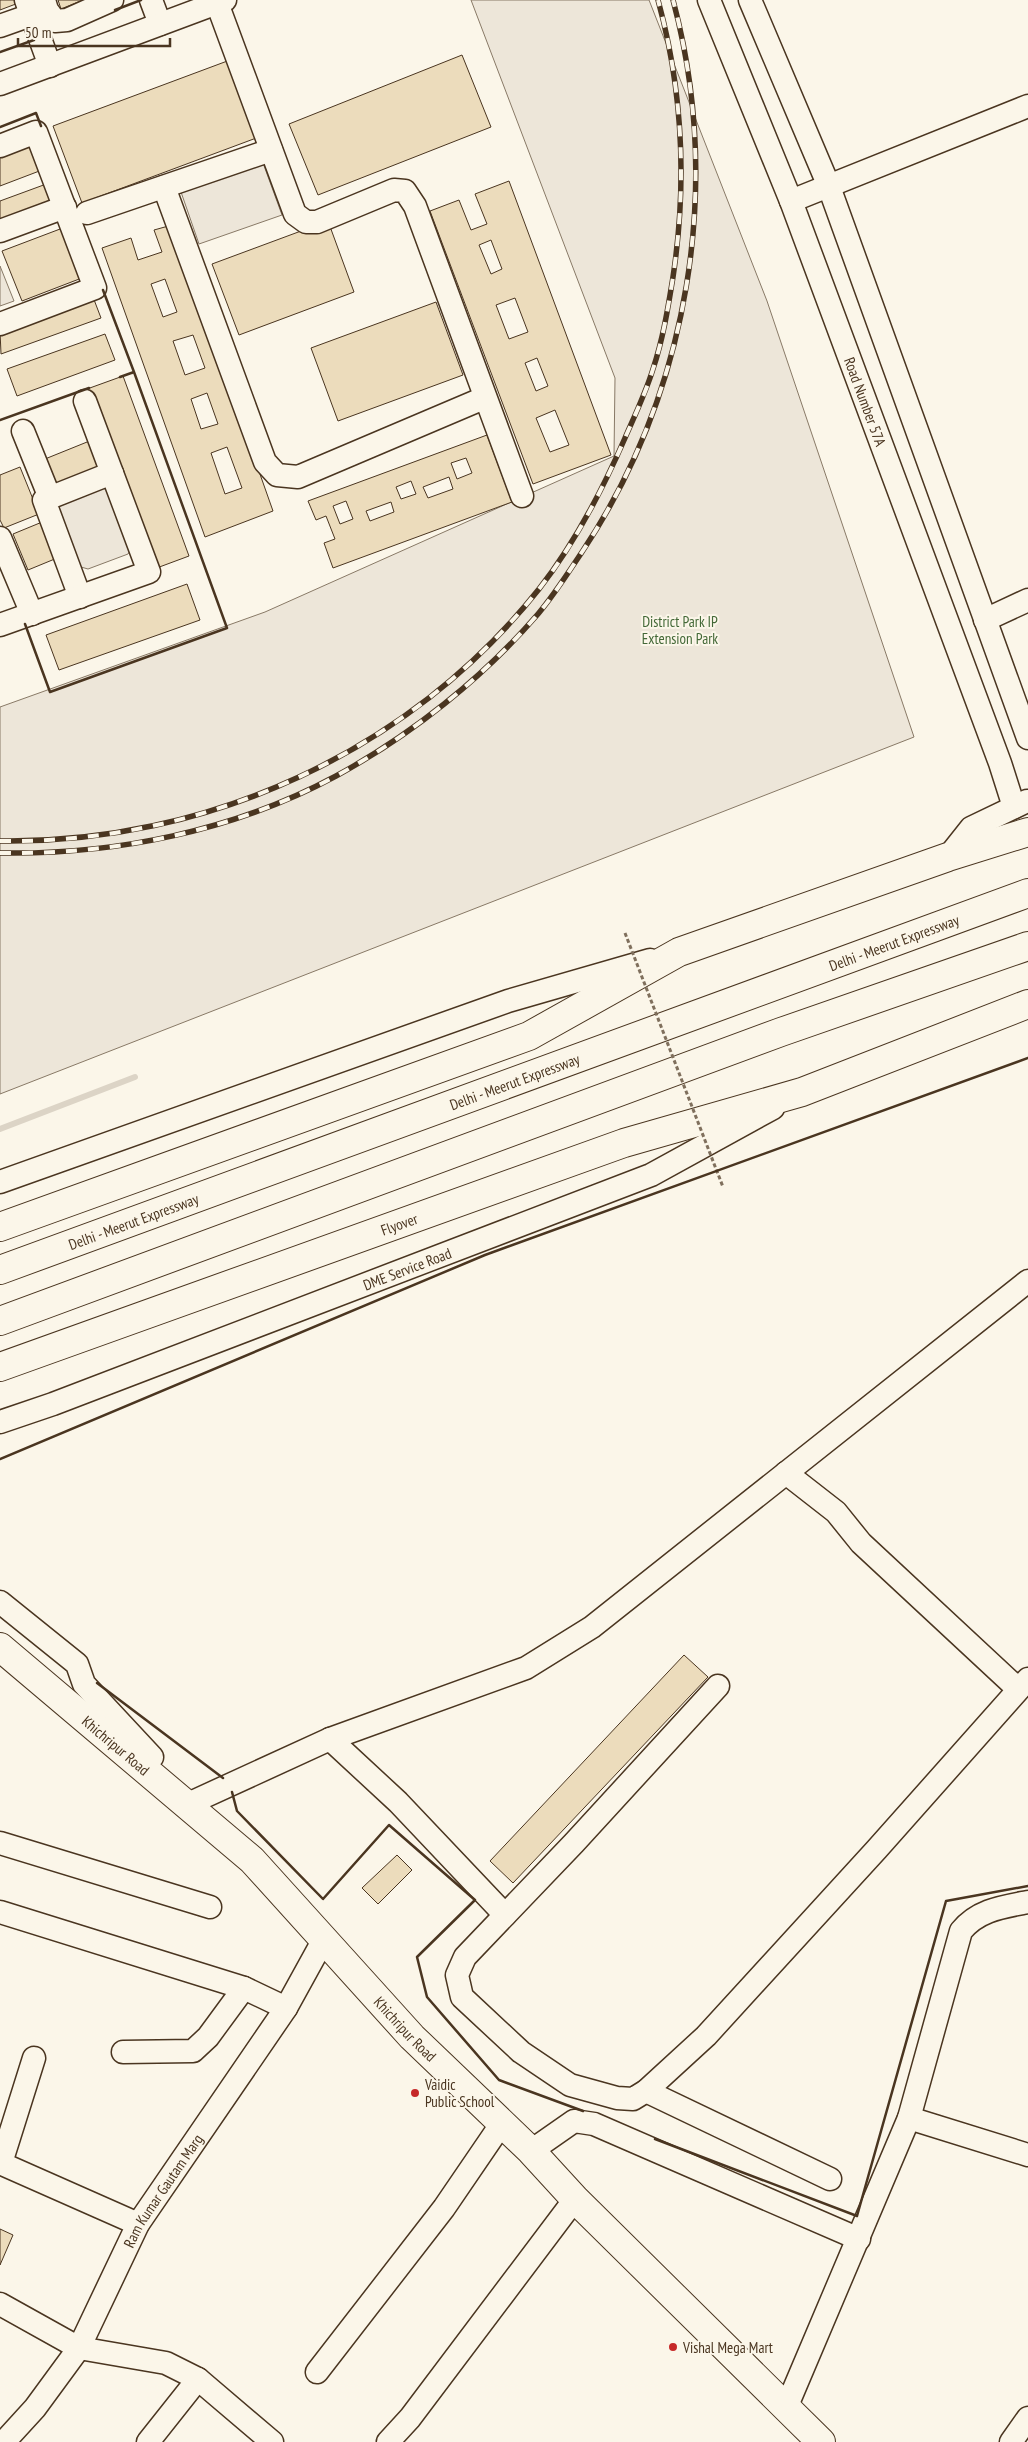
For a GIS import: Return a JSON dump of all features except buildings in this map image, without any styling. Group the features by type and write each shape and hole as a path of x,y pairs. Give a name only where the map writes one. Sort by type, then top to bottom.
{"main road":[{"path":"0,1227 529,1036 679,952 948,857 1028,832"},
{"name":"Delhi - Meerut Expressway","path":"0,1270 1028,893"},
{"path":"0,1321 780,1032 1028,946"},
{"name":"Flyover","path":"0,1367 624,1143 802,1092 1028,1004"},
{"name":"Khichripur Road","path":"1,1650 252,1860 412,2037 532,2151 576,2199 821,2442"}],"street":[{"path":"34,5 47,10 55,21 66,20 112,0"},
{"path":"151,0 160,24"},
{"name":"Road Number 57A","path":"709,0 791,201 996,754 1021,804"},
{"path":"750,0 828,184 1028,738"},
{"path":"0,84 221,2 271,150 295,214 306,222 317,222 394,190 405,191 415,206 484,398 522,496"},
{"path":"0,26 34,5"},
{"path":"34,5 50,66"},
{"path":"791,201 828,184 1028,106"},
{"path":"0,146 36,132 95,288 0,324"},
{"path":"87,213 271,150"},
{"path":"164,187 265,462 277,475 298,477 484,398"},
{"path":"0,232 65,207"},
{"path":"0,625 149,572 85,402"},
{"path":"23,431 50,498"},
{"path":"80,597 44,500 112,473"},
{"path":"0,538 32,614"},
{"path":"985,620 1028,600"},
{"path":"948,857 970,828 1021,804"},
{"path":"0,1182 508,1001 679,952"},
{"name":"DME Service Road","path":"0,1422 71,1397 651,1175 802,1092"},
{"path":"186,1805 330,1739 526,1668 592,1627 1028,1281"},
{"path":"718,1686 465,1957 457,1975 462,1997 521,2052 570,2085 617,2098 633,2099 646,2091 706,2036 878,1849 1023,1684 861,1543 836,1512 786,1473"},
{"path":"0,1602 77,1664 84,1684 152,1757"},
{"path":"330,1739 398,1802 505,1915"},
{"path":"0,1843 210,1907"},
{"path":"786,2408 909,2118 961,1931 970,1920 992,1910 1028,1902"},
{"path":"0,1912 244,1988 286,2008"},
{"name":"Ram Kumar Gautam Marg","path":"4,2442 35,2408 79,2348 138,2224 286,2008 324,1939"},
{"path":"123,2052 194,2051 208,2038 244,1988"},
{"path":"34,2058 0,2163 138,2224"},
{"path":"646,2091 830,2179"},
{"path":"909,2118 1028,2155"},
{"path":"532,2151 574,2121 594,2124 859,2239"},
{"path":"317,2372 444,2208 502,2123"},
{"path":"388,2442 410,2418 576,2199"},
{"path":"0,2304 79,2348 166,2363 198,2379 272,2442"},
{"path":"148,2442 198,2379"},
{"path":"1011,2442 1028,2418"}],"path":[{"path":"625,933 723,1187"}],"green space":[{"name":"District Park IP Extension Park","path":"471,0 649,0 767,301 914,737 0,1094 0,707 265,612 614,456 615,378"},
{"path":"263,163 282,215 199,244 181,192"},
{"path":"0,266 14,301 0,306"},
{"path":"101,487 111,492 132,548 128,554 88,569 81,567 57,510 61,503"}],"waterway":[{"path":"0,1129 135,1077"}],"railway":[{"path":"0,841 77,838 153,826 227,806 298,777 366,741 429,698 487,647 539,589 576,535 607,477 647,386 657,358 665,323 677,242 681,172 680,138 673,69 658,0"},
{"path":"0,853 87,850 173,836 257,812 297,795 364,760 418,724 493,661 544,607 582,552 619,490 648,424 671,356 686,286 694,214 695,142 688,71 673,0"}],"wall":[{"path":"115,10 141,0"},
{"path":"0,52 34,40"},
{"path":"0,127 36,113 41,126"},
{"path":"103,290 134,372 132,373"},
{"path":"25,624 50,692 227,628 134,372 120,377"},
{"path":"0,420 89,388"},
{"path":"0,1459 485,1255 1028,1058"},
{"path":"97,1683 223,1778"},
{"path":"232,1792 237,1811 323,1899 389,1825 475,1900 417,1957 427,1997 499,2080 583,2111"},
{"path":"655,2139 857,2216 946,1901 1028,1886"}],"place":[{"name":"Vaidic Public School","path":"415,2093"},
{"name":"Vishal Mega Mart","path":"673,2347"}]}
